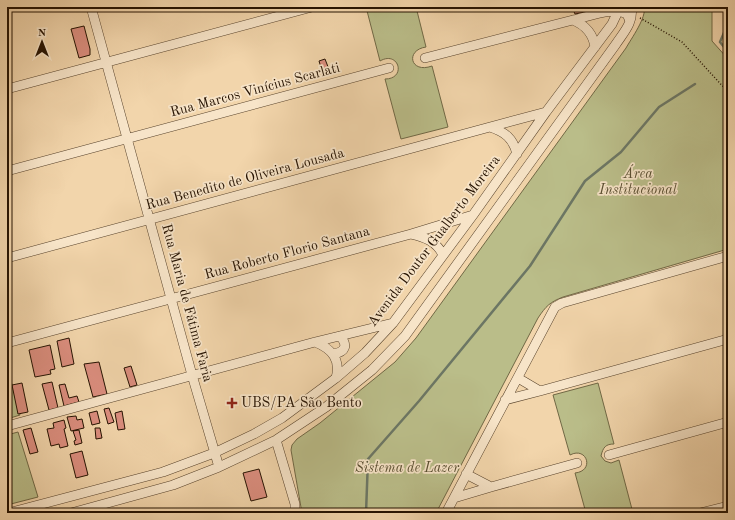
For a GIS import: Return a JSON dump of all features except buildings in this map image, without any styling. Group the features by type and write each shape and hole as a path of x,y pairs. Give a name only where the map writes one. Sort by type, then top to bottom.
{"street":[{"name":"Rua Maria de Fátima Faria","path":"91,7 192,375 219,467"},
{"path":"7,89 312,7"},
{"path":"71,513 173,484 219,467 276,440 326,407 372,370 405,336 628,28 631,14 627,14 619,9 425,58"},
{"name":"Avenida Doutor Gualberto Moreira","path":"8,513 163,472 214,453 254,434 282,418 336,378 366,353 393,323 473,215 546,112 612,24 619,9"},
{"path":"573,20 582,24 587,29 595,47"},
{"name":"Rua Marcos Vinícius Scarlati","path":"7,171 389,68"},
{"name":"Rua Benedito de Oliveira Lousada","path":"7,258 546,112"},
{"path":"490,127 501,131 508,137 514,145 517,154"},
{"name":"Rua Roberto Florio Santana","path":"7,343 411,234 473,215"},
{"path":"411,234 431,240 441,250 443,255"},
{"path":"446,513 555,307 562,303 728,256"},
{"path":"7,426 315,342 393,323"},
{"path":"333,354 344,349 344,340 340,336"},
{"path":"505,400 728,339"},
{"path":"315,342 325,346 333,354 338,364 336,378"},
{"path":"518,378 540,391"},
{"path":"609,455 728,422"},
{"path":"276,440 295,504 295,513"},
{"path":"454,498 577,463"},
{"path":"466,474 491,487"},
{"path":"700,513 728,506"}],"path":[{"path":"631,14 682,42 728,92"},
{"path":"7,453 10,456 7,463"}],"green space":[{"path":"366,7 416,7 426,47 415,52 413,61 419,67 425,68 432,66 448,127 401,139 385,79 392,78 396,75 398,66 392,59 380,61"},
{"name":"Área Institucional","path":"644,7 712,7 712,41 728,59 728,249 563,297 543,310 436,513 302,513 291,450 292,445 297,439 320,423 395,362 416,338 626,48 641,22"},
{"path":"7,366 20,415 7,419"},
{"path":"598,383 614,444 605,447 601,456 605,461 611,463 619,460 633,513 586,513 575,473 585,468 587,464 586,460 581,454 576,453 570,455 553,395"},
{"path":"18,432 38,497 7,505 7,435"}],"waterway":[{"path":"724,7 726,28 720,42 728,52"},
{"path":"366,513 368,459 419,401 530,266 585,181 621,152 659,107 695,84"}],"place":[{"name":"UBS/PA São Bento","path":"232,403"}],"park label":[{"name":"Sistema de Lazer","path":"407,468"}]}
